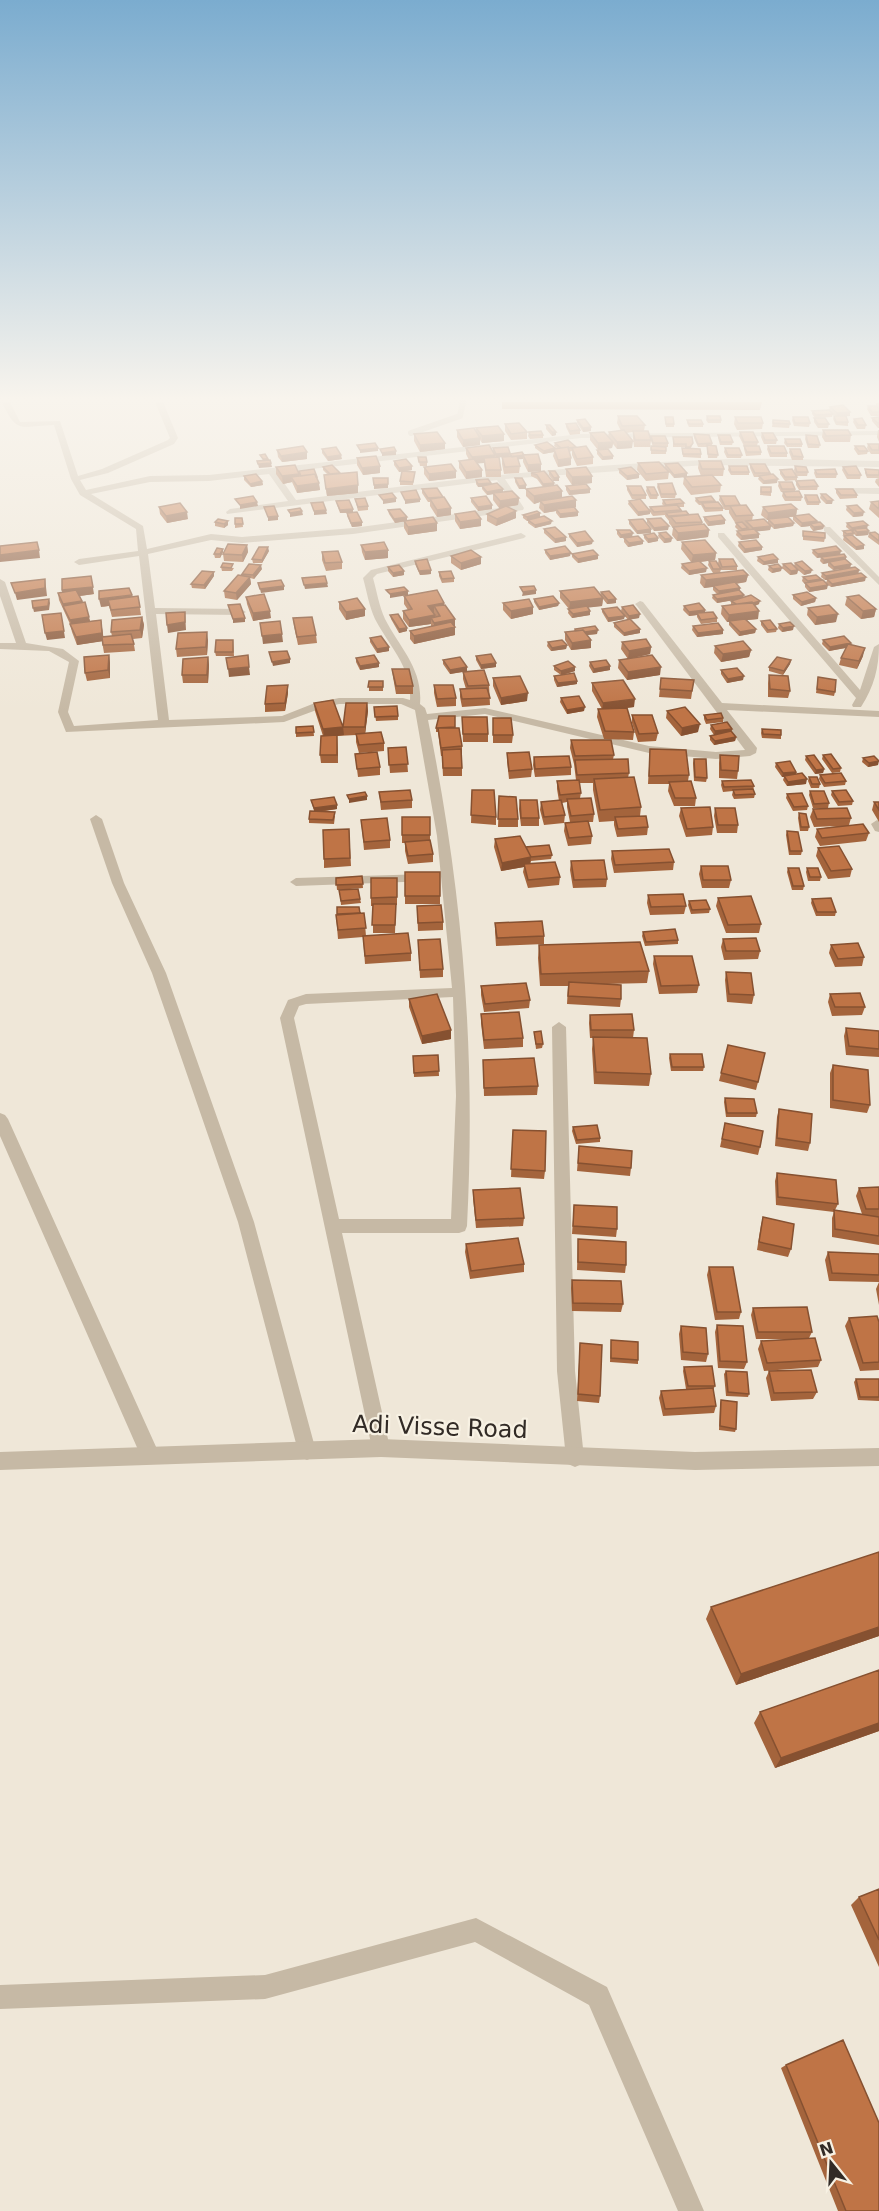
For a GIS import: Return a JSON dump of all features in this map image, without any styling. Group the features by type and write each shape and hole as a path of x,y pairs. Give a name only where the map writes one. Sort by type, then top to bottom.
{"street":[{"path":"103,505 140,528 164,723"},
{"path":"230,512 278,505"},
{"path":"79,562 144,553 211,537 242,540 353,531 520,508 518,505"},
{"path":"827,529 879,582"},
{"path":"721,535 861,698"},
{"path":"415,704 418,690 413,672 376,610 368,578 374,572 521,536"},
{"path":"0,582 22,647"},
{"path":"422,718 458,712 485,711 623,746 655,751 728,756 750,753 751,748 640,604"},
{"path":"152,611 241,612"},
{"path":"0,646 56,649 69,654 74,661 63,712 70,730 164,723 284,719 319,705 339,700 403,701 420,708 446,846 447,878 461,992 464,1158 459,1226 333,1226"},
{"path":"853,712 861,698 879,647"},
{"path":"719,706 879,714"},
{"path":"96,819 118,883 159,973 246,1222 307,1451"},
{"path":"296,882 447,878"},
{"path":"381,1448 287,1018 293,1004 306,999 461,992"},
{"path":"559,1027 566,1371 575,1458"},
{"path":"0,1119 150,1455"},
{"name":"Adi Visse Road","path":"0,1461 381,1448 575,1458 695,1461 879,1457"},
{"path":"0,1997 265,1987 476,1930 598,1996 691,2211"}],"building":[{"path":"182,505 187,512 166,516 159,507"},
{"path":"312,505 324,505 326,510 314,511"},
{"path":"338,505 351,505 353,509 340,510"},
{"path":"434,505 449,505 451,508 437,510"},
{"path":"632,505 645,505 650,511 638,512"},
{"path":"677,505 681,510 654,512 650,507"},
{"path":"703,505 721,505 723,508 705,508"},
{"path":"746,505 753,515 736,516 730,506"},
{"path":"792,505 797,509 768,513 763,507"},
{"path":"857,505 864,512 854,513 847,506"},
{"path":"274,506 278,516 268,517 264,507"},
{"path":"506,506 516,511 497,519 487,514"},
{"path":"574,507 578,512 560,514 556,509"},
{"path":"300,508 302,511 290,513 288,510"},
{"path":"400,509 407,517 394,519 388,510"},
{"path":"475,511 481,519 460,522 455,514"},
{"path":"537,511 540,513 527,517 523,515"},
{"path":"686,511 689,515 669,517 666,513"},
{"path":"357,512 362,522 351,523 347,513"},
{"path":"698,514 702,522 676,523 670,516"},
{"path":"809,514 817,521 802,523 794,516"},
{"path":"721,515 725,520 709,522 704,517"},
{"path":"544,516 552,521 535,525 528,520"},
{"path":"433,517 437,523 408,527 404,521"},
{"path":"788,517 794,523 774,525 768,519"},
{"path":"235,518 242,518 243,524 235,524"},
{"path":"661,518 669,526 654,528 647,519"},
{"path":"218,519 228,521 224,524 215,522"},
{"path":"643,519 651,529 637,531 629,520"},
{"path":"764,519 771,526 753,528 746,521"},
{"path":"863,521 868,525 852,528 847,523"},
{"path":"742,522 748,528 742,529 736,523"},
{"path":"820,522 824,526 814,527 810,524"},
{"path":"704,524 709,530 678,533 673,527"},
{"path":"555,527 566,537 555,539 544,529"},
{"path":"866,528 869,531 857,532 854,529"},
{"path":"754,529 759,534 742,536 737,531"},
{"path":"617,530 630,530 633,533 621,535"},
{"path":"851,530 854,533 847,534 843,531"},
{"path":"585,531 593,541 577,543 569,534"},
{"path":"803,531 825,533 825,538 803,536"},
{"path":"666,532 672,538 665,539 659,533"},
{"path":"875,532 879,535 879,541 869,533"},
{"path":"654,533 658,538 648,539 644,535"},
{"path":"852,535 864,545 856,547 844,536"},
{"path":"638,536 643,541 629,543 624,538"},
{"path":"705,540 716,553 693,555 682,542"},
{"path":"756,540 762,547 745,549 739,542"},
{"path":"37,542 39,550 0,555 0,546"},
{"path":"384,542 388,550 365,552 361,545"},
{"path":"228,544 247,545 242,555 223,554"},
{"path":"565,546 571,553 550,556 545,550"},
{"path":"836,546 841,551 818,554 813,550"},
{"path":"259,547 268,547 262,560 252,559"},
{"path":"217,548 223,549 220,554 214,554"},
{"path":"471,550 481,557 461,563 451,556"},
{"path":"593,550 598,555 578,559 572,554"},
{"path":"338,551 342,562 325,563 322,552"},
{"path":"773,554 778,559 764,562 758,557"},
{"path":"844,554 846,557 824,560 821,557"},
{"path":"427,559 431,570 419,571 415,561"},
{"path":"719,559 733,559 737,566 722,567"},
{"path":"845,559 851,564 834,567 829,562"},
{"path":"699,561 707,568 689,571 682,564"},
{"path":"709,561 716,561 721,569 713,569"},
{"path":"802,561 812,570 805,571 795,563"},
{"path":"223,563 233,564 231,568 221,567"},
{"path":"791,563 798,570 791,571 783,564"},
{"path":"249,564 261,565 253,575 242,574"},
{"path":"778,564 782,568 773,569 769,566"},
{"path":"399,565 404,571 393,573 388,567"},
{"path":"855,567 859,570 826,576 822,573"},
{"path":"743,570 748,575 706,580 701,575"},
{"path":"202,571 214,572 204,585 191,584"},
{"path":"451,571 454,578 442,579 439,572"},
{"path":"861,573 866,577 832,584 827,579"},
{"path":"238,575 250,577 236,593 224,591"},
{"path":"816,575 821,579 808,581 803,577"},
{"path":"91,576 93,587 62,590 62,579"},
{"path":"325,576 327,583 304,585 302,578"},
{"path":"45,579 45,588 15,593 11,583"},
{"path":"281,580 284,586 260,589 258,583"},
{"path":"823,580 828,585 810,588 805,583"},
{"path":"735,582 740,588 719,591 713,586"},
{"path":"534,586 536,590 523,592 520,587"},
{"path":"404,587 408,591 390,594 386,590"},
{"path":"594,587 603,598 570,602 560,591"},
{"path":"129,588 132,595 99,599 99,591"},
{"path":"76,590 82,601 63,604 58,593"},
{"path":"437,590 444,603 428,606 435,615 409,620 403,611 412,609 404,596"},
{"path":"739,590 744,595 717,599 713,595"},
{"path":"609,591 616,599 608,600 601,592"},
{"path":"807,592 816,598 802,602 793,595"},
{"path":"264,594 270,611 253,613 246,597"},
{"path":"751,595 760,601 736,604 731,601"},
{"path":"859,595 876,609 863,611 847,597"},
{"path":"138,596 140,607 111,610 108,600"},
{"path":"553,596 559,603 539,607 534,599"},
{"path":"357,598 365,609 346,612 339,602"},
{"path":"49,599 48,606 33,608 32,601"},
{"path":"529,599 533,607 511,611 503,603"},
{"path":"85,602 89,617 70,620 63,606"},
{"path":"752,602 759,611 729,615 722,606"},
{"path":"699,603 705,610 689,612 684,606"},
{"path":"240,604 245,618 233,619 228,605"},
{"path":"445,605 455,619 434,623 431,618 440,616 434,606"},
{"path":"633,605 640,614 629,616 622,607"},
{"path":"829,605 838,614 817,617 808,608"},
{"path":"587,606 590,611 573,614 568,609"},
{"path":"617,607 625,616 608,618 602,609"},
{"path":"185,612 185,622 167,625 166,613"},
{"path":"713,612 717,618 701,620 697,613"},
{"path":"61,613 64,631 45,633 42,615"},
{"path":"398,614 407,628 399,629 390,615"},
{"path":"142,617 140,630 111,632 112,620"},
{"path":"312,617 316,635 297,637 293,618"},
{"path":"630,619 640,629 624,633 614,623"},
{"path":"745,619 756,629 740,632 729,621"},
{"path":"101,620 102,633 76,637 70,624"},
{"path":"770,620 777,629 768,630 761,621"},
{"path":"280,621 282,634 262,636 260,623"},
{"path":"451,622 455,627 414,636 410,631"},
{"path":"790,622 794,626 783,628 779,624"},
{"path":"718,623 723,630 698,633 693,626"},
{"path":"595,626 598,630 585,632 575,629"},
{"path":"583,630 591,640 572,643 565,632"},
{"path":"207,632 206,647 176,649 178,633"},
{"path":"131,634 134,644 103,645 102,637"},
{"path":"381,636 389,647 377,649 370,638"},
{"path":"844,636 851,643 830,647 823,640"},
{"path":"646,639 651,647 629,651 622,642"},
{"path":"216,640 233,640 233,652 215,652"},
{"path":"562,640 567,645 552,648 548,642"},
{"path":"743,641 751,650 723,654 715,646"},
{"path":"848,644 865,648 859,661 841,658"},
{"path":"287,651 290,659 272,662 269,652"},
{"path":"491,654 496,663 481,665 476,656"},
{"path":"109,655 108,670 85,673 84,657"},
{"path":"248,655 249,667 228,669 226,658"},
{"path":"374,655 379,663 360,666 356,658"},
{"path":"652,655 661,667 628,672 619,660"},
{"path":"208,657 207,675 182,675 183,659"},
{"path":"460,657 467,667 450,670 443,660"},
{"path":"777,657 791,660 784,671 769,667"},
{"path":"606,660 610,666 594,669 590,662"},
{"path":"568,661 575,667 561,671 554,666"},
{"path":"737,668 744,676 728,679 721,670"},
{"path":"392,669 409,669 413,686 396,686"},
{"path":"484,670 489,685 468,686 463,672"},
{"path":"574,673 577,681 558,683 554,676"},
{"path":"769,675 788,676 790,691 770,689"},
{"path":"520,676 528,693 501,698 493,678"},
{"path":"818,677 836,680 835,692 817,689"},
{"path":"661,678 694,680 692,691 660,689"},
{"path":"623,680 635,699 603,703 592,683"},
{"path":"369,681 383,681 383,687 368,687"},
{"path":"288,685 285,703 265,704 267,686"},
{"path":"434,685 453,685 456,698 437,699"},
{"path":"487,688 490,698 462,699 460,689"},
{"path":"579,696 585,707 567,710 561,698"},
{"path":"333,700 343,727 323,729 314,703"},
{"path":"346,703 367,703 365,727 343,727"},
{"path":"397,706 398,716 375,717 374,707"},
{"path":"685,707 700,724 682,728 667,711"},
{"path":"627,708 634,732 605,731 598,709"},
{"path":"721,713 723,718 707,720 704,715"},
{"path":"632,715 652,715 658,733 639,734"},
{"path":"439,716 455,716 455,727 436,728"},
{"path":"462,717 487,717 488,734 463,734"},
{"path":"493,718 511,718 513,735 493,735"},
{"path":"727,722 732,729 715,731 711,725"},
{"path":"313,726 314,732 296,733 296,727"},
{"path":"438,728 459,728 462,746 441,748"},
{"path":"762,729 781,730 781,735 763,734"},
{"path":"731,731 736,737 715,741 710,736"},
{"path":"381,732 384,743 359,745 356,734"},
{"path":"337,735 337,755 320,755 321,736"},
{"path":"571,740 611,740 614,755 575,756"},
{"path":"406,747 408,764 389,765 388,748"},
{"path":"461,749 462,768 443,768 442,750"},
{"path":"650,749 686,750 689,775 649,776"},
{"path":"377,752 380,767 357,769 355,754"},
{"path":"529,752 532,769 509,771 507,753"},
{"path":"831,754 841,768 833,769 823,755"},
{"path":"720,755 739,756 738,771 721,770"},
{"path":"814,755 824,769 816,770 806,756"},
{"path":"569,756 571,767 535,769 534,757"},
{"path":"874,756 879,761 869,763 863,758"},
{"path":"628,759 629,773 577,775 575,760"},
{"path":"694,759 706,759 707,778 695,777"},
{"path":"790,761 796,772 783,773 776,763"},
{"path":"802,773 807,779 788,782 784,776"},
{"path":"841,773 846,781 825,783 820,775"},
{"path":"634,777 641,807 600,810 594,779"},
{"path":"809,777 817,777 820,784 812,784"},
{"path":"579,780 581,793 560,795 557,781"},
{"path":"751,780 754,786 724,787 722,781"},
{"path":"691,781 696,798 675,798 669,782"},
{"path":"753,789 755,794 735,795 733,790"},
{"path":"410,790 412,800 381,802 379,792"},
{"path":"472,790 494,790 496,817 471,815"},
{"path":"846,790 853,801 839,802 832,791"},
{"path":"810,791 824,791 829,803 814,804"},
{"path":"365,792 367,796 349,799 347,795"},
{"path":"802,793 808,806 794,807 787,794"},
{"path":"499,796 516,797 518,819 498,819"},
{"path":"334,797 337,805 314,808 311,800"},
{"path":"591,798 594,814 571,816 567,799"},
{"path":"520,800 537,800 539,818 521,818"},
{"path":"561,800 565,815 544,817 541,802"},
{"path":"710,807 713,827 687,829 681,808"},
{"path":"715,808 735,808 738,825 718,825"},
{"path":"847,808 851,818 817,819 813,809"},
{"path":"310,811 335,812 333,820 309,819"},
{"path":"799,813 806,814 809,827 801,827"},
{"path":"646,816 648,827 618,829 615,817"},
{"path":"402,817 430,817 430,835 402,835"},
{"path":"387,818 390,840 364,842 361,820"},
{"path":"588,821 592,836 569,838 565,823"},
{"path":"863,824 869,833 822,838 817,829"},
{"path":"349,829 350,858 324,859 323,830"},
{"path":"787,831 798,832 802,851 790,851"},
{"path":"520,836 531,857 502,863 495,839"},
{"path":"430,840 433,854 408,856 405,842"},
{"path":"549,845 552,855 531,857 526,847"},
{"path":"839,846 852,869 831,871 818,848"},
{"path":"669,849 674,862 615,865 612,851"},
{"path":"604,860 607,879 574,880 571,861"},
{"path":"555,862 560,877 528,880 524,864"},
{"path":"701,866 728,866 731,880 703,880"},
{"path":"788,868 799,868 804,886 793,886"},
{"path":"807,868 818,868 821,877 810,877"},
{"path":"405,872 440,872 440,896 405,896"},
{"path":"362,876 363,884 336,885 336,878"},
{"path":"371,878 397,878 397,897 371,898"},
{"path":"358,889 360,899 341,901 339,890"},
{"path":"683,894 686,906 651,907 648,895"},
{"path":"751,896 761,924 728,925 718,898"},
{"path":"831,898 836,912 817,912 812,899"},
{"path":"706,900 710,909 692,910 689,901"},
{"path":"373,904 396,904 395,925 372,925"},
{"path":"441,905 443,922 418,923 417,906"},
{"path":"337,907 359,907 360,913 337,914"},
{"path":"364,913 366,928 338,930 336,915"},
{"path":"542,921 544,936 497,938 495,923"},
{"path":"675,929 678,940 646,942 643,932"},
{"path":"408,933 411,953 365,956 363,936"},
{"path":"756,938 760,951 726,951 723,939"},
{"path":"440,939 443,969 420,970 418,940"},
{"path":"640,942 649,971 541,974 539,945"},
{"path":"858,943 864,957 838,959 831,945"},
{"path":"654,956 692,956 699,985 661,986"},
{"path":"726,972 751,973 754,995 729,994"},
{"path":"569,982 621,985 621,999 568,996"},
{"path":"526,983 530,1000 485,1004 481,986"},
{"path":"860,993 865,1007 835,1007 830,994"},
{"path":"437,994 451,1030 422,1036 409,999"},
{"path":"519,1012 523,1038 484,1040 481,1014"},
{"path":"632,1014 634,1030 591,1030 590,1015"},
{"path":"846,1028 879,1031 879,1049 849,1046"},
{"path":"541,1031 543,1044 536,1044 534,1032"},
{"path":"593,1037 647,1038 651,1074 596,1072"},
{"path":"728,1045 765,1053 758,1082 721,1073"},
{"path":"670,1054 702,1054 704,1067 672,1067"},
{"path":"438,1055 439,1071 414,1073 413,1056"},
{"path":"534,1058 538,1086 484,1088 483,1060"},
{"path":"833,1065 868,1070 870,1105 833,1100"},
{"path":"725,1098 754,1099 757,1113 727,1113"},
{"path":"779,1109 812,1114 810,1143 777,1138"},
{"path":"725,1123 763,1131 760,1147 722,1139"},
{"path":"597,1125 600,1138 577,1140 573,1127"},
{"path":"513,1130 546,1131 545,1171 511,1169"},
{"path":"579,1146 632,1151 631,1168 578,1163"},
{"path":"777,1173 836,1180 838,1204 778,1197"},
{"path":"879,1187 879,1209 866,1209 859,1188"},
{"path":"520,1188 524,1218 476,1220 473,1190"},
{"path":"574,1205 617,1207 617,1229 573,1226"},
{"path":"834,1210 879,1217 879,1236 835,1229"},
{"path":"763,1217 794,1224 791,1249 759,1242"},
{"path":"518,1238 524,1264 471,1271 466,1244"},
{"path":"578,1239 626,1242 626,1265 578,1262"},
{"path":"828,1252 879,1254 879,1275 832,1273"},
{"path":"709,1267 733,1267 741,1312 717,1312"},
{"path":"572,1280 621,1281 623,1304 573,1303"},
{"path":"807,1307 812,1332 758,1332 753,1308"},
{"path":"877,1316 879,1362 863,1363 849,1318"},
{"path":"717,1325 743,1326 747,1362 720,1361"},
{"path":"681,1326 706,1328 708,1354 683,1352"},
{"path":"815,1338 821,1360 767,1363 761,1341"},
{"path":"611,1340 638,1342 638,1360 611,1358"},
{"path":"580,1343 602,1345 600,1396 578,1394"},
{"path":"712,1366 715,1386 688,1386 684,1367"},
{"path":"811,1370 817,1392 774,1393 769,1371"},
{"path":"726,1371 747,1372 749,1394 728,1392"},
{"path":"856,1379 879,1379 879,1397 860,1397"},
{"path":"713,1388 716,1406 665,1409 661,1391"},
{"path":"721,1400 737,1402 736,1429 720,1426"},
{"path":"879,1552 879,1627 741,1674 711,1607"},
{"path":"879,1670 879,1723 781,1758 760,1712"},
{"path":"879,1889 879,1940 859,1897"},
{"path":"843,2040 879,2123 879,2211 846,2211 786,2065"}]}
